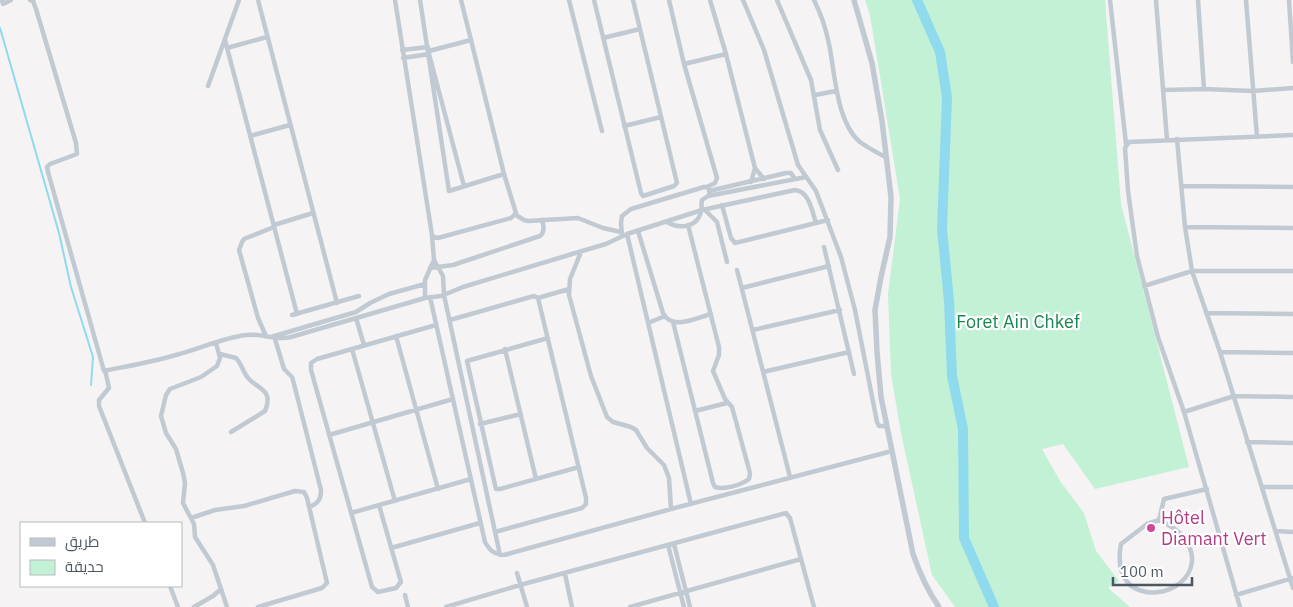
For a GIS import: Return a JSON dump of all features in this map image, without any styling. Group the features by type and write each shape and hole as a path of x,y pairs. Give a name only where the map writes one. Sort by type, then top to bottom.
{"street":[{"path":"2,0 2,4 11,0"},
{"path":"30,0 33,1 36,9 76,143 77,154 50,164 47,167 109,388 99,400 99,406 145,522"},
{"path":"208,86 239,0"},
{"path":"258,0 337,303"},
{"path":"395,0 432,235 434,260 425,284 427,297 436,325 480,523 489,549 496,555 500,555 790,477 892,452"},
{"path":"420,0 429,50 464,186"},
{"path":"461,0 516,215 524,220 578,218 624,234"},
{"path":"569,0 602,131"},
{"path":"594,0 641,195 645,196 676,186 677,183 633,0"},
{"path":"667,222 678,226 688,225 695,221 703,210 702,200 717,178 684,64 669,0"},
{"path":"710,0 755,168 764,178"},
{"path":"743,0 764,50 798,162 816,191 841,257 855,310 876,422 879,426 887,426"},
{"path":"777,0 788,29 805,64 815,95 820,130 838,170"},
{"path":"814,0 829,44 836,91 845,117 859,142 887,158"},
{"path":"854,0 872,63 887,158 892,204 890,237 881,277 875,320 881,397 913,554 920,576 939,607"},
{"path":"1110,0 1126,144 1128,191 1133,236 1158,336 1184,412 1240,607"},
{"path":"1156,0 1167,140"},
{"path":"1198,0 1204,88"},
{"path":"1246,0 1257,136"},
{"path":"1289,0 1293,62"},
{"path":"603,38 640,29"},
{"path":"227,48 267,37"},
{"path":"225,40 295,314 359,296"},
{"path":"403,58 471,40"},
{"path":"402,50 429,50"},
{"path":"429,50 429,66 448,191 504,174"},
{"path":"684,64 726,54"},
{"path":"1164,90 1204,88 1253,91 1293,88"},
{"path":"815,95 836,91"},
{"path":"624,126 661,117"},
{"path":"250,136 290,125"},
{"path":"1126,144 1129,142 1177,139 1293,135"},
{"path":"1177,139 1185,227 1192,271 1220,352 1293,588"},
{"path":"751,182 755,168"},
{"path":"709,191 789,173 795,179"},
{"path":"691,504 648,323 624,234 622,216 627,211 663,199 806,177"},
{"path":"1182,186 1293,187"},
{"path":"105,370 176,355 246,335 291,338 427,297 444,295 463,287 606,244 624,234 722,205 797,190 804,194 816,223"},
{"path":"660,191 663,199"},
{"path":"722,205 731,238 735,243 828,220"},
{"path":"703,210 717,222 727,262"},
{"path":"309,508 319,501 320,490 294,384 292,378 284,369 270,337 258,318 239,250 244,239 274,226 313,213"},
{"path":"432,235 434,238 438,238 516,215"},
{"path":"430,268 453,265 540,236 543,234 544,228 542,220"},
{"path":"673,322 713,483 718,488 748,480 750,476 732,407 727,403 713,371 719,352 688,225"},
{"path":"1185,227 1293,228"},
{"path":"638,231 665,316 673,322 680,322 711,314"},
{"path":"824,248 854,374"},
{"path":"581,252 570,279 569,290 591,376 605,414 613,422 631,426 636,430 647,448 664,465 669,478 671,509"},
{"path":"434,260 440,268 444,281 444,295 500,555"},
{"path":"742,288 829,266"},
{"path":"737,270 790,477"},
{"path":"1144,286 1192,271 1293,271"},
{"path":"270,337 356,312 389,294 425,284"},
{"path":"450,320 534,296 538,298 569,290"},
{"path":"495,532 584,506 586,500 538,298"},
{"path":"753,330 840,310"},
{"path":"1206,313 1293,314"},
{"path":"648,323 665,316"},
{"path":"356,318 364,345"},
{"path":"379,505 400,584 396,588 378,592 372,587 311,370 311,363 317,359 436,325"},
{"path":"396,336 438,489"},
{"path":"548,338 467,361 480,424 496,489 579,467"},
{"path":"216,343 220,354 217,366 201,377 170,389 163,405 162,421 166,433 178,454 185,483 183,503 194,524 195,537 213,565 227,607"},
{"path":"352,349 395,501"},
{"path":"504,350 536,479"},
{"path":"763,372 850,352"},
{"path":"1220,352 1293,353"},
{"path":"220,354 236,358 249,380 261,387 267,397 266,411 231,432"},
{"path":"1184,412 1234,396 1293,397"},
{"path":"329,434 453,399"},
{"path":"695,411 727,403"},
{"path":"480,424 520,414"},
{"path":"1247,442 1293,443"},
{"path":"351,513 471,479"},
{"path":"732,485 734,493"},
{"path":"1262,487 1293,487"},
{"path":"1159,520 1164,499 1207,489"},
{"path":"191,518 215,510 244,506 298,490 305,495 327,584 322,588 258,607"},
{"path":"446,607 786,513 790,518 813,607"},
{"path":"1159,520 1184,537 1193,562 1188,578 1181,586 1163,596 1153,596 1141,594 1127,582 1121,569 1120,558 1122,544 1135,531 1159,520"},
{"path":"391,548 480,523"},
{"path":"1276,531 1293,532"},
{"path":"1188,545 1220,539"},
{"path":"674,544 690,607"},
{"path":"668,545 684,607"},
{"path":"630,607 801,559"},
{"path":"517,573 527,607"},
{"path":"565,574 572,607"},
{"path":"1236,595 1291,578"},
{"path":"170,587 178,607"},
{"path":"194,607 220,590"},
{"path":"405,595 408,607"}],"green space":[{"name":"Foret Ain Chkef","path":"865,0 1105,0 1121,204 1189,467 1095,489 1063,444 1042,449 1060,481 1084,513 1096,551 1119,581 1108,588 1130,607 955,607 932,575 901,433 891,374 888,294 900,199 870,15"}],"waterway":[{"path":"917,0 940,52 947,97 942,229 949,301 952,376 963,429 964,538 994,607"},
{"path":"0,28 59,233 71,287 93,357 91,385"}],"place":[{"name":"Hôtel Diamant Vert","path":"1151,528"}]}
